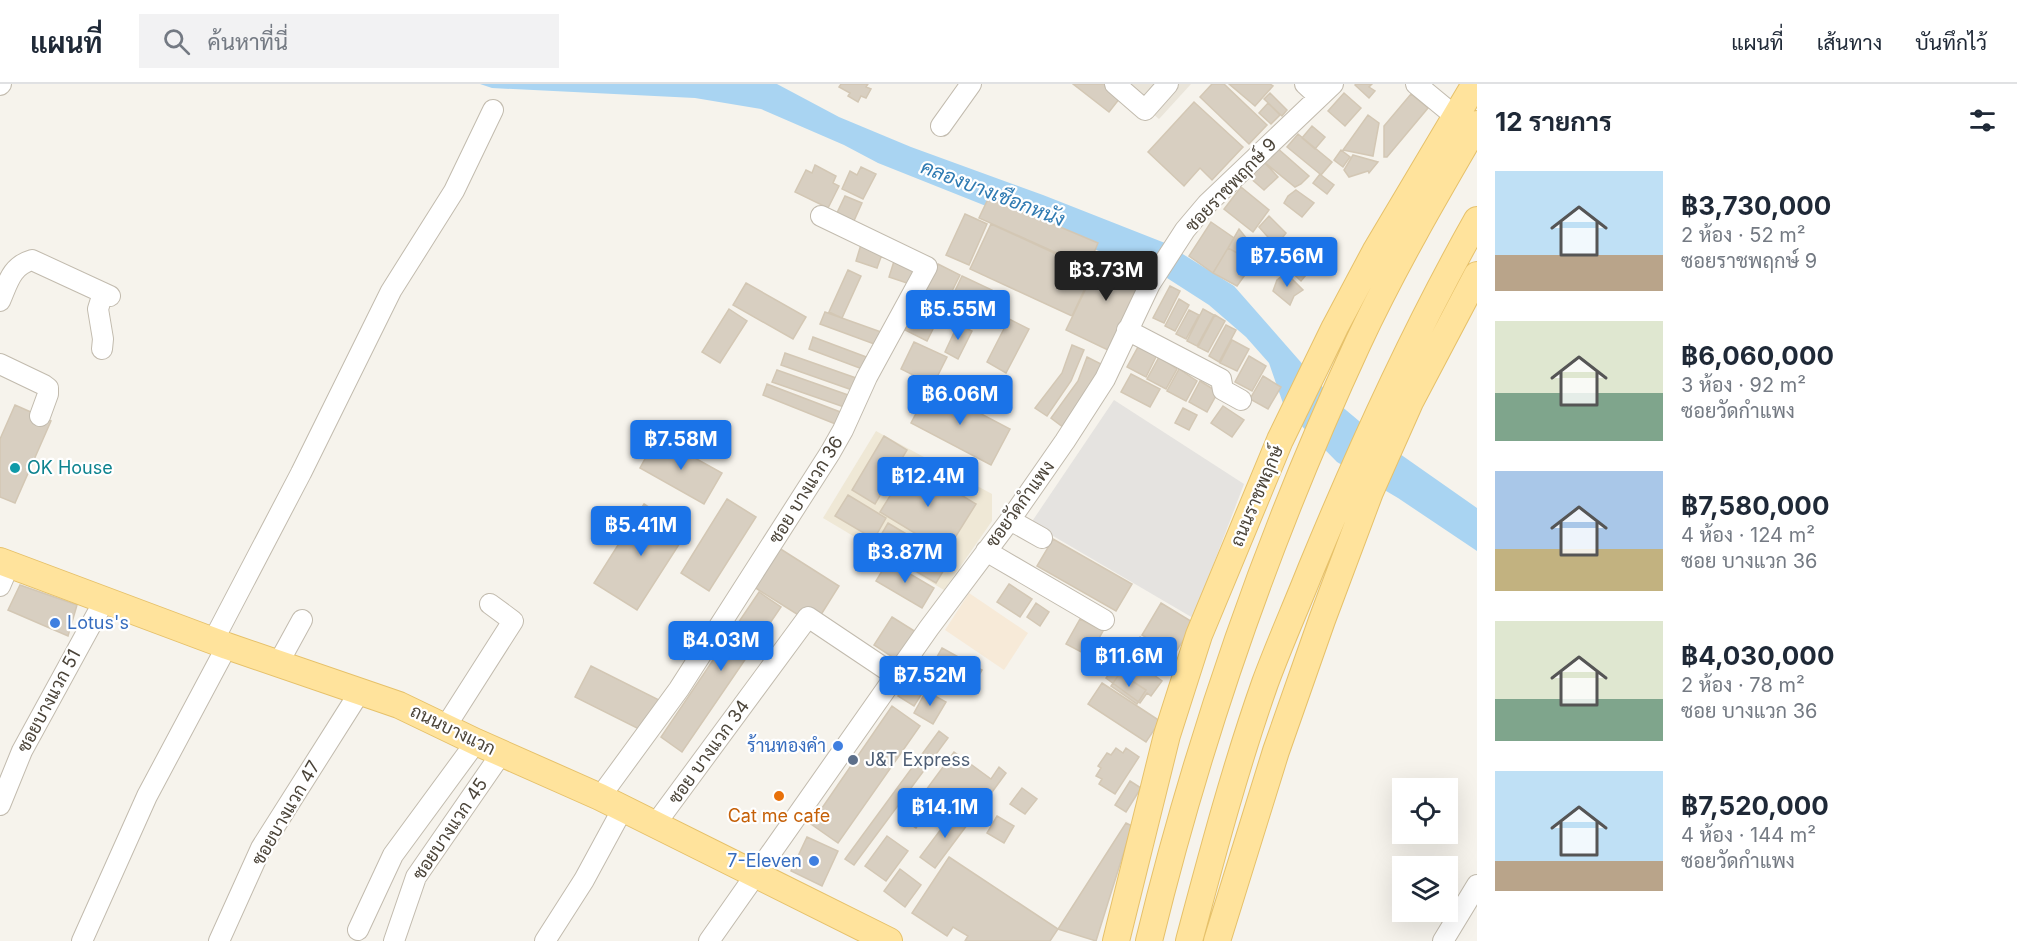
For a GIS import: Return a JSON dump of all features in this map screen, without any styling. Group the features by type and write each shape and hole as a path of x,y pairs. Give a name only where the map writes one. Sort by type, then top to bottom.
{"main road":[{"name":"ถนนราชพฤกษ์","path":"1149,941 1164,879 1230,663 1308,458 1359,342 1466,121 1475,84"},
{"name":"ถนนราชพฤกษ์","path":"1116,941 1167,735 1199,635 1280,440 1335,327 1375,252 1466,121"},
{"path":"1190,941 1234,779 1265,682 1347,481 1384,398 1446,275 1477,220"},
{"path":"1217,941 1276,751 1370,492 1410,402 1477,275"},
{"name":"ถนนบางแวก","path":"3,571 104,601 220,644 362,690 399,705 600,798 874,938"},
{"path":"1128,941 1132,880"},
{"path":"1211,941 1227,910"}],"street":[{"path":"941,126 971,84"},
{"path":"1115,84 1145,110 1167,84"},
{"path":"1416,84 1466,121"},
{"name":"ซอยราชพฤกษ์ 9","path":"1127,330 1150,284 1185,230 1207,204 1322,87"},
{"path":"82,941 147,796 301,473 391,291 454,191 493,111"},
{"name":"ซอย บางแวก 36","path":"600,798 679,689 830,453 867,377 927,267 821,216"},
{"path":"0,301 14,270 21,263 32,260 107,294 98,309 103,339 102,349"},
{"path":"1127,330 1221,379 1223,390 1241,400"},
{"name":"ซอยวัดกำแพง","path":"710,941 896,676 1010,520 1105,379 1127,330"},
{"path":"0,364 48,388 40,416"},
{"path":"1010,520 1042,538"},
{"path":"986,551 1104,620"},
{"name":"ซอยบางแวก 51","path":"0,805 22,751 104,601"},
{"path":"446,726 513,621 490,604"},
{"name":"ซอย บางแวก 34","path":"654,826 808,617 896,676"},
{"path":"279,662 302,620"},
{"name":"ซอยบางแวก 47","path":"219,941 261,848 362,690"},
{"path":"358,930 393,855 476,742"},
{"name":"ซอยบางแวก 45","path":"394,941 416,877 501,754"},
{"path":"545,941 584,880 622,810"},
{"path":"1443,941 1477,885"}],"shaded area":[{"path":"1118,84 1191,84 1159,119"},
{"path":"1114,400 1244,484 1193,618 1031,523"},
{"path":"876,431 992,494 992,521 944,590 823,518"},
{"path":"969,593 1028,633 1004,670 945,630"}],"water":[{"name":"คลองบางเชือกหนัง","path":"480,84 777,84 839,117 911,147 1165,243 1234,286 1334,400 1390,447 1477,508 1477,551 1398,498 1337,462 1285,409 1269,363 1246,337 1209,305 1167,278 878,163 844,145 761,109 695,98 492,88"}],"building":[{"path":"841,84 868,84 866,87 871,89 866,98 861,96 858,102 848,96 850,93 839,87"},
{"path":"1073,84 1112,84 1124,93 1109,112"},
{"path":"1212,84 1224,84 1267,125 1249,144 1200,97"},
{"path":"1229,84 1270,84 1273,86 1255,106"},
{"path":"1356,84 1372,84 1369,87 1375,91 1369,98"},
{"path":"1270,93 1287,110 1282,116 1264,99"},
{"path":"1344,93 1361,108 1345,126 1328,111"},
{"path":"1411,94 1428,108 1387,157 1384,157 1384,126"},
{"path":"1194,102 1243,147 1212,180 1200,168 1184,186 1148,152"},
{"path":"1268,103 1280,115 1271,124 1259,113"},
{"path":"1368,115 1379,123 1373,156 1343,150"},
{"path":"1312,126 1325,137 1315,149 1302,138"},
{"path":"1298,134 1332,162 1321,175 1334,185 1327,194 1313,183 1320,174 1287,147"},
{"path":"1276,147 1309,176 1301,184 1295,187 1263,161"},
{"path":"1341,150 1350,157 1343,167 1334,160"},
{"path":"1353,155 1378,162 1369,173 1368,171 1349,177 1344,170"},
{"path":"1263,161 1278,177 1264,190 1249,177"},
{"path":"815,165 836,176 833,183 839,186 828,208 795,192 806,170 812,173"},
{"path":"861,167 876,174 863,199 842,189 850,171 857,175"},
{"path":"1241,187 1269,210 1253,232 1224,209"},
{"path":"1296,190 1314,203 1302,217 1284,203 1288,196"},
{"path":"845,196 862,203 853,223 836,215"},
{"path":"989,197 1098,243 1088,267 979,218"},
{"path":"965,214 987,224 969,265 946,255"},
{"path":"1269,216 1286,233 1276,246 1259,227"},
{"path":"1211,222 1234,238 1213,273 1189,256"},
{"path":"991,224 1093,271 1072,316 970,269"},
{"path":"1239,229 1259,254 1252,265 1243,256 1228,248"},
{"path":"863,238 890,247 886,258 881,257 877,268 856,261"},
{"path":"1228,248 1243,256 1252,265 1237,286 1213,273"},
{"path":"1303,249 1317,262 1301,281 1286,267"},
{"path":"1103,253 1147,274 1110,351 1066,330"},
{"path":"895,258 919,266 913,285 889,277"},
{"path":"938,264 960,275 927,341 905,330"},
{"path":"848,270 861,276 842,318 829,312"},
{"path":"1286,273 1303,290 1294,296 1290,305 1273,291 1277,280"},
{"path":"962,276 992,290 976,324 946,310"},
{"path":"746,283 806,317 793,339 733,305"},
{"path":"1170,286 1180,291 1164,323 1153,318"},
{"path":"1179,299 1189,305 1175,331 1165,326"},
{"path":"729,309 747,321 720,363 702,352"},
{"path":"1203,309 1214,315 1197,346 1187,341"},
{"path":"1189,310 1199,315 1186,339 1176,334"},
{"path":"825,312 881,332 877,345 820,324"},
{"path":"1215,315 1225,321 1208,352 1198,347"},
{"path":"1009,319 1029,329 1006,373 987,362"},
{"path":"958,324 972,331 958,359 945,352"},
{"path":"1226,325 1236,330 1219,362 1209,356"},
{"path":"813,337 869,358 865,370 809,349"},
{"path":"1232,340 1249,349 1237,371 1220,363"},
{"path":"914,342 947,357 933,385 901,369"},
{"path":"1072,345 1084,350 1071,381 1047,416 1035,408 1062,373"},
{"path":"1138,347 1157,355 1146,377 1127,367"},
{"path":"785,353 859,379 855,391 781,365"},
{"path":"1249,356 1266,366 1252,391 1235,382"},
{"path":"1087,357 1103,365 1064,428 1051,418 1078,381"},
{"path":"1159,357 1177,369 1166,389 1147,379"},
{"path":"1179,369 1197,381 1186,401 1167,391"},
{"path":"777,370 851,396 847,408 772,382"},
{"path":"1131,374 1160,389 1150,407 1121,392"},
{"path":"1263,376 1281,387 1268,409 1250,399"},
{"path":"1200,381 1218,392 1207,412 1189,402"},
{"path":"767,384 843,413 838,425 763,395"},
{"path":"930,387 1010,429 991,465 911,423"},
{"name":"OK House","path":"15,405 51,421 15,503 0,497 0,439"},
{"path":"1223,406 1244,420 1232,437 1211,423"},
{"path":"1183,408 1197,415 1189,430 1175,423"},
{"path":"884,436 907,450 875,504 852,490"},
{"path":"657,437 722,473 704,504 640,468"},
{"path":"910,464 976,504 946,552 880,512"},
{"path":"848,495 886,518 874,539 835,516"},
{"path":"727,499 756,517 709,591 681,573"},
{"path":"644,504 687,532 637,610 594,583"},
{"path":"888,523 950,560 936,583 874,547"},
{"path":"1053,539 1132,584 1116,611 1037,566"},
{"path":"779,548 839,586 817,621 800,616 754,587"},
{"path":"888,561 934,588 922,608 876,581"},
{"path":"1009,584 1032,599 1020,617 997,602"},
{"name":"Lotus's","path":"20,585 77,605 68,636 8,610"},
{"path":"759,592 781,607 682,752 661,737"},
{"path":"1036,603 1049,612 1040,626 1027,617"},
{"path":"1161,603 1194,623 1174,655 1142,635"},
{"path":"892,617 916,632 897,660 874,645"},
{"path":"1080,619 1103,631 1089,656 1066,644"},
{"path":"1140,637 1158,648 1149,663 1131,652"},
{"path":"942,648 982,670 969,693 929,671"},
{"path":"1124,653 1162,681 1151,696 1147,693 1140,703 1106,678"},
{"path":"591,666 665,703 649,734 575,697"},
{"path":"914,671 930,681 914,706 898,696"},
{"path":"1120,673 1146,690 1137,704 1111,686"},
{"path":"1102,683 1160,721 1146,742 1088,704"},
{"path":"926,691 946,702 933,724 914,713"},
{"path":"892,706 920,726 838,843 811,824"},
{"path":"939,731 948,738 854,865 845,859"},
{"path":"1116,748 1123,753 1126,748 1139,757 1115,794 1099,784 1102,779 1096,776 1101,768 1098,766 1107,753 1111,755"},
{"path":"954,752 991,779 999,767 1006,773 970,822 959,815 962,812 939,795 916,828 904,820"},
{"path":"1130,781 1141,788 1126,812 1115,805"},
{"path":"1022,788 1037,799 1025,814 1010,804"},
{"path":"956,809 970,821 935,868 920,857"},
{"path":"997,816 1014,826 1004,843 987,833"},
{"path":"1126,823 1132,826 1096,941 1058,929"},
{"path":"887,836 908,851 886,881 865,866"},
{"name":"7-Eleven","path":"807,837 838,851 822,886 791,871"},
{"path":"949,857 1058,929 1050,941 965,941 968,936 953,927 947,936 912,913"},
{"path":"900,869 921,885 905,907 884,891"}],"place":[{"name":"OK House","path":"15,468"},
{"name":"Lotus's","path":"55,623"},
{"name":"ร้านทองคำ","path":"838,746"},
{"name":"J&T Express","path":"853,760"},
{"name":"Cat me cafe","path":"779,796"},
{"name":"7-Eleven","path":"814,861"}]}
